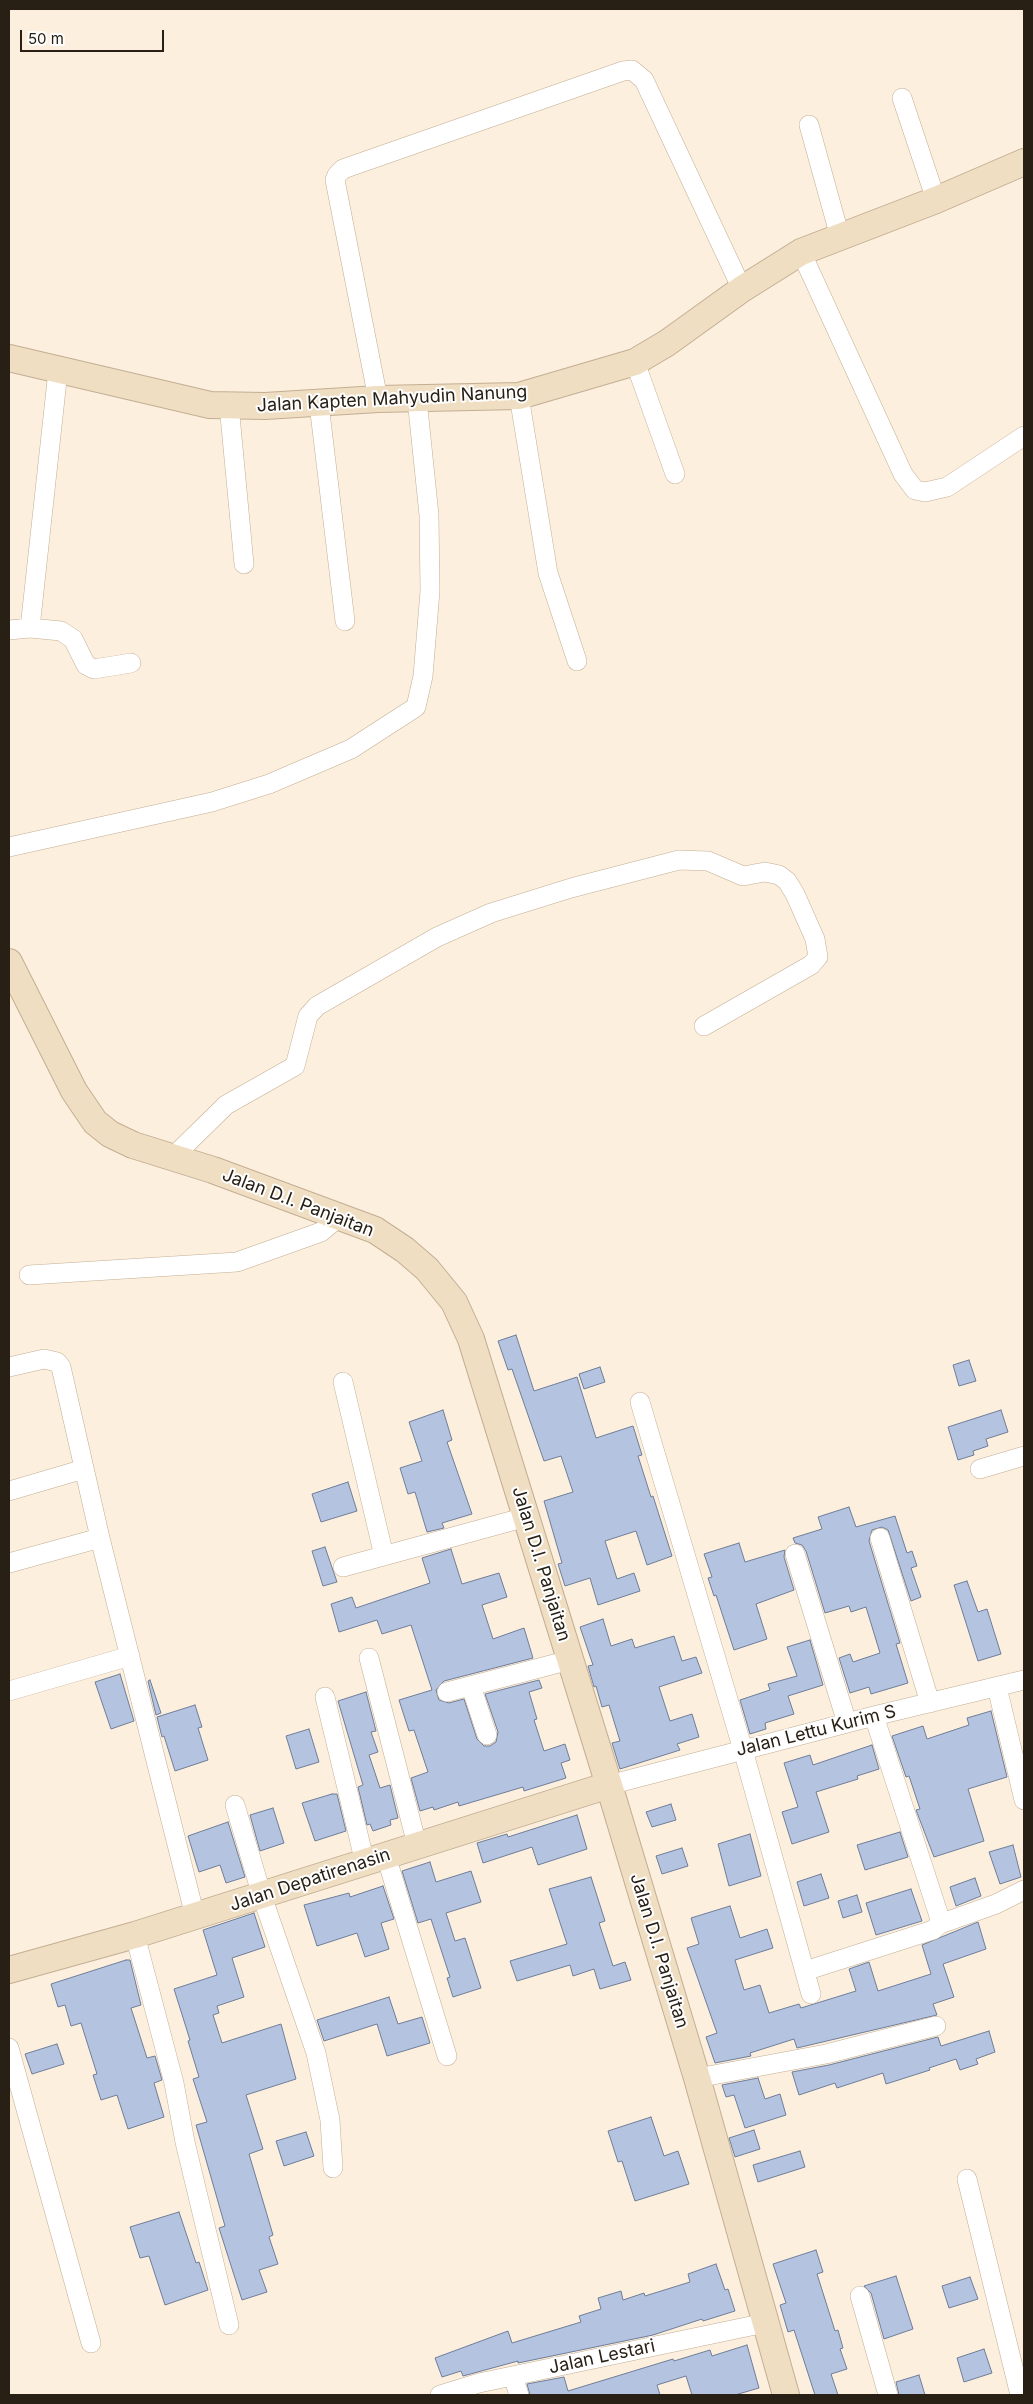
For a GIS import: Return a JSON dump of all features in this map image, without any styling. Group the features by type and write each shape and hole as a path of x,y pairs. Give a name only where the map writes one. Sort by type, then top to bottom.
{"main road":[{"name":"Jalan Kapten Mahyudin Nanung","path":"9,358 58,371 210,404 229,406 319,404 378,399 519,396 635,362 668,343 742,289 801,252 936,200 1024,162"},
{"name":"Jalan D.I. Panjaitan","path":"9,962 74,1091 95,1122 110,1134 133,1145 375,1230 405,1250 427,1269 454,1302 471,1339 609,1786 696,2078 786,2395"},
{"name":"Jalan Depatirenasin","path":"9,1970 135,1935 609,1786"}],"street":[{"path":"378,399 336,185 337,176 343,169 623,71 632,70 644,80 742,289"},
{"path":"902,98 936,200"},
{"path":"809,124 840,237"},
{"path":"801,252 903,474 915,490 925,492 947,487 1024,436"},
{"path":"635,362 675,474"},
{"path":"30,628 58,371"},
{"path":"519,396 548,573 578,661"},
{"path":"9,847 212,802 269,784 351,749 416,707 423,676 430,591 429,515 417,399"},
{"path":"319,404 345,621"},
{"path":"229,406 244,564"},
{"path":"9,630 30,628 61,631 73,639 86,665 94,669 131,663"},
{"path":"172,1158 226,1105 295,1066 308,1016 317,1006 437,937 491,913 562,890 679,860 708,861 743,876 764,872 779,875 787,881 795,894 815,939 818,957 811,965 704,1026"},
{"path":"29,1275 237,1262 321,1232 339,1217"},
{"path":"9,1367 44,1359 56,1362 61,1367 100,1538 195,1916"},
{"path":"343,1382 384,1556"},
{"path":"640,1402 743,1750 811,1994"},
{"path":"980,1469 1024,1456"},
{"path":"9,1491 84,1469"},
{"path":"343,1567 526,1518"},
{"path":"9,1563 100,1538"},
{"path":"880,1538 930,1703"},
{"path":"795,1554 848,1723"},
{"path":"9,1691 130,1656"},
{"path":"369,1658 417,1845"},
{"path":"447,1692 570,1660"},
{"name":"Jalan Lettu Kurim S","path":"609,1786 874,1716 1024,1680"},
{"path":"471,1686 487,1735"},
{"path":"997,1686 1024,1800"},
{"path":"325,1697 376,1860 447,2056"},
{"path":"874,1716 940,1924"},
{"path":"235,1805 262,1896 316,2053 330,2120 333,2168"},
{"path":"805,1971 934,1930 940,1924 996,1904 1024,1890"},
{"path":"135,1935 174,2083 185,2142 229,2325"},
{"path":"696,2078 826,2054 936,2026"},
{"path":"9,2048 91,2343"},
{"path":"967,2179 1020,2395"},
{"path":"860,2296 888,2395"},
{"name":"Jalan Lestari","path":"440,2395 513,2376 765,2323"},
{"path":"513,2376 519,2395"}],"building":[{"path":"516,1335 534,1391 577,1377 596,1438 633,1426 642,1455 638,1456 672,1556 647,1565 636,1531 605,1541 617,1579 634,1573 640,1591 598,1605 590,1578 565,1586 558,1564 562,1563 544,1501 573,1492 561,1456 544,1461 512,1369 508,1370 498,1341"},
{"path":"969,1360 976,1381 959,1386 953,1365"},
{"path":"600,1367 605,1382 584,1389 579,1374"},
{"path":"443,1410 452,1440 447,1442 472,1514 442,1523 444,1528 427,1532 415,1492 408,1494 400,1468 422,1461 409,1422"},
{"path":"1001,1410 1008,1432 986,1439 988,1446 973,1451 974,1455 958,1460 948,1427"},
{"path":"348,1482 357,1511 321,1522 312,1494"},
{"path":"849,1507 856,1527 895,1516 907,1553 912,1551 917,1566 911,1568 921,1597 911,1601 888,1530 882,1527 872,1530 869,1541 900,1643 896,1644 908,1683 871,1694 869,1687 850,1693 839,1658 850,1654 853,1662 880,1653 866,1607 851,1612 849,1606 825,1613 806,1551 802,1545 795,1543 793,1538 822,1529 818,1517"},
{"path":"739,1543 745,1562 785,1550 784,1557 794,1590 756,1604 767,1639 734,1650 716,1595 714,1596 708,1578 712,1577 704,1554"},
{"path":"325,1547 337,1582 323,1586 312,1551"},
{"path":"451,1549 462,1584 499,1573 507,1597 482,1605 493,1639 524,1628 533,1658 444,1681 436,1690 439,1700 449,1703 464,1699 477,1739 484,1746 490,1746 496,1742 498,1732 485,1694 539,1680 542,1688 529,1692 537,1719 534,1720 544,1751 565,1744 570,1760 561,1763 566,1778 524,1791 523,1787 459,1806 458,1802 434,1810 433,1807 420,1811 411,1778 428,1772 414,1730 409,1731 399,1700 432,1690 411,1625 382,1634 377,1620 339,1632 331,1604 352,1597 356,1608 430,1583 422,1558"},
{"path":"967,1581 978,1612 987,1609 1001,1654 978,1661 954,1585"},
{"path":"603,1619 611,1646 632,1639 635,1648 674,1636 682,1661 696,1657 702,1673 659,1687 670,1721 692,1714 699,1737 677,1744 680,1750 620,1769 612,1743 620,1741 609,1705 602,1707 596,1686 594,1687 588,1666 593,1665 580,1627"},
{"path":"810,1640 823,1685 788,1696 794,1714 765,1723 766,1729 750,1734 740,1700 770,1690 768,1684 797,1676 787,1647"},
{"path":"120,1674 134,1721 111,1729 95,1682"},
{"path":"150,1680 161,1713 156,1715 148,1681"},
{"path":"366,1692 376,1731 371,1732 378,1752 369,1755 380,1788 390,1785 398,1818 390,1820 391,1825 373,1831 370,1824 367,1825 358,1787 363,1785 338,1701"},
{"path":"195,1705 202,1727 198,1728 208,1760 175,1771 164,1736 162,1737 157,1717"},
{"path":"991,1711 1007,1777 968,1789 984,1841 934,1857 916,1810 920,1809 909,1776 906,1777 892,1736 923,1726 927,1739 969,1725 967,1718"},
{"path":"309,1729 319,1762 296,1769 286,1736"},
{"path":"872,1745 879,1769 857,1776 858,1779 816,1792 829,1832 792,1844 782,1812 798,1807 784,1763 810,1755 813,1765"},
{"path":"337,1794 346,1831 315,1841 302,1803"},
{"path":"671,1804 676,1820 652,1827 646,1812"},
{"path":"273,1808 284,1843 260,1851 250,1815"},
{"path":"577,1815 587,1849 538,1865 532,1847 483,1863 477,1843 507,1834 508,1837"},
{"path":"228,1822 245,1877 226,1883 220,1865 199,1872 188,1836"},
{"path":"900,1832 908,1857 865,1870 857,1845"},
{"path":"750,1834 761,1876 729,1886 718,1844"},
{"path":"1013,1845 1021,1877 1000,1884 989,1852"},
{"path":"682,1848 688,1866 662,1874 656,1856"},
{"path":"430,1862 436,1882 471,1871 481,1902 446,1913 455,1941 465,1938 481,1988 453,1997 447,1978 450,1977 431,1919 418,1923 402,1871"},
{"path":"821,1874 829,1898 804,1906 797,1882"},
{"path":"591,1877 605,1921 599,1923 613,1966 625,1962 631,1980 600,1989 594,1969 573,1976 570,1965 517,1981 510,1961 567,1944 549,1889"},
{"path":"975,1878 981,1896 956,1906 950,1887"},
{"path":"383,1886 394,1919 381,1923 389,1949 365,1957 357,1933 317,1946 304,1905 349,1893 350,1897"},
{"path":"911,1889 922,1921 876,1935 866,1903"},
{"path":"857,1895 862,1912 843,1918 838,1901"},
{"path":"730,1906 740,1938 767,1929 773,1948 735,1960 744,1990 760,1985 769,2013 799,2004 801,2008 856,1991 849,1969 869,1962 878,1991 931,1974 922,1945 978,1922 986,1949 943,1964 954,1997 933,2004 937,2015 797,2048 794,2039 750,2053 751,2056 715,2063 706,2037 717,2033 687,1948 699,1944 691,1918"},
{"path":"254,1913 265,1947 232,1958 244,1997 217,2006 219,2013 213,2015 222,2043 281,2024 296,2079 246,2095 263,2149 249,2154 273,2235 269,2237 278,2264 259,2270 267,2292 242,2300 219,2228 225,2226 196,2125 207,2122 193,2079 199,2077 188,2041 190,2040 174,1989 217,1975 203,1930"},
{"path":"130,1960 141,2005 131,2008 147,2058 155,2056 162,2080 154,2083 164,2117 128,2129 117,2095 101,2100 93,2075 97,2074 81,2023 71,2026 65,2005 58,2007 51,1984"},
{"path":"389,1997 398,2024 422,2017 430,2043 387,2056 377,2024 324,2041 317,2020"},
{"path":"989,2031 995,2052 976,2059 978,2064 960,2070 956,2059 929,2068 930,2070 886,2084 883,2073 837,2088 835,2083 799,2095 792,2072 829,2065 938,2037 941,2046"},
{"path":"57,2044 64,2064 32,2074 25,2054"},
{"path":"758,2078 765,2099 780,2094 786,2115 745,2128 734,2095 726,2097 722,2085"},
{"path":"651,2117 664,2156 678,2151 689,2184 635,2201 622,2161 618,2162 608,2131"},
{"path":"754,2130 760,2149 735,2157 729,2138"},
{"path":"306,2132 314,2156 284,2166 276,2141"},
{"path":"800,2151 805,2167 758,2182 753,2165"},
{"path":"179,2212 196,2263 199,2262 208,2290 165,2305 149,2256 140,2258 130,2227"},
{"path":"816,2250 823,2272 817,2274 835,2331 838,2330 843,2348 840,2349 847,2369 831,2374 838,2395 815,2395 794,2330 788,2332 780,2305 786,2303 773,2264"},
{"path":"716,2264 725,2290 728,2289 735,2311 703,2321 702,2319 653,2335 518,2363 518,2361 463,2376 461,2371 442,2377 435,2358 508,2331 512,2343 581,2322 579,2316 601,2309 598,2298 621,2291 623,2300 644,2293 645,2296 690,2282 688,2274"},
{"path":"896,2276 913,2329 884,2339 871,2293 864,2286"},
{"path":"970,2277 978,2299 949,2308 942,2286"},
{"path":"747,2345 759,2388 735,2395 692,2395 686,2376 657,2385 660,2395 530,2395 527,2384 564,2377 568,2391 673,2359 674,2361 710,2350 712,2356"},
{"path":"984,2349 992,2373 964,2382 957,2358"},
{"path":"919,2375 925,2395 899,2395 896,2382"}]}
